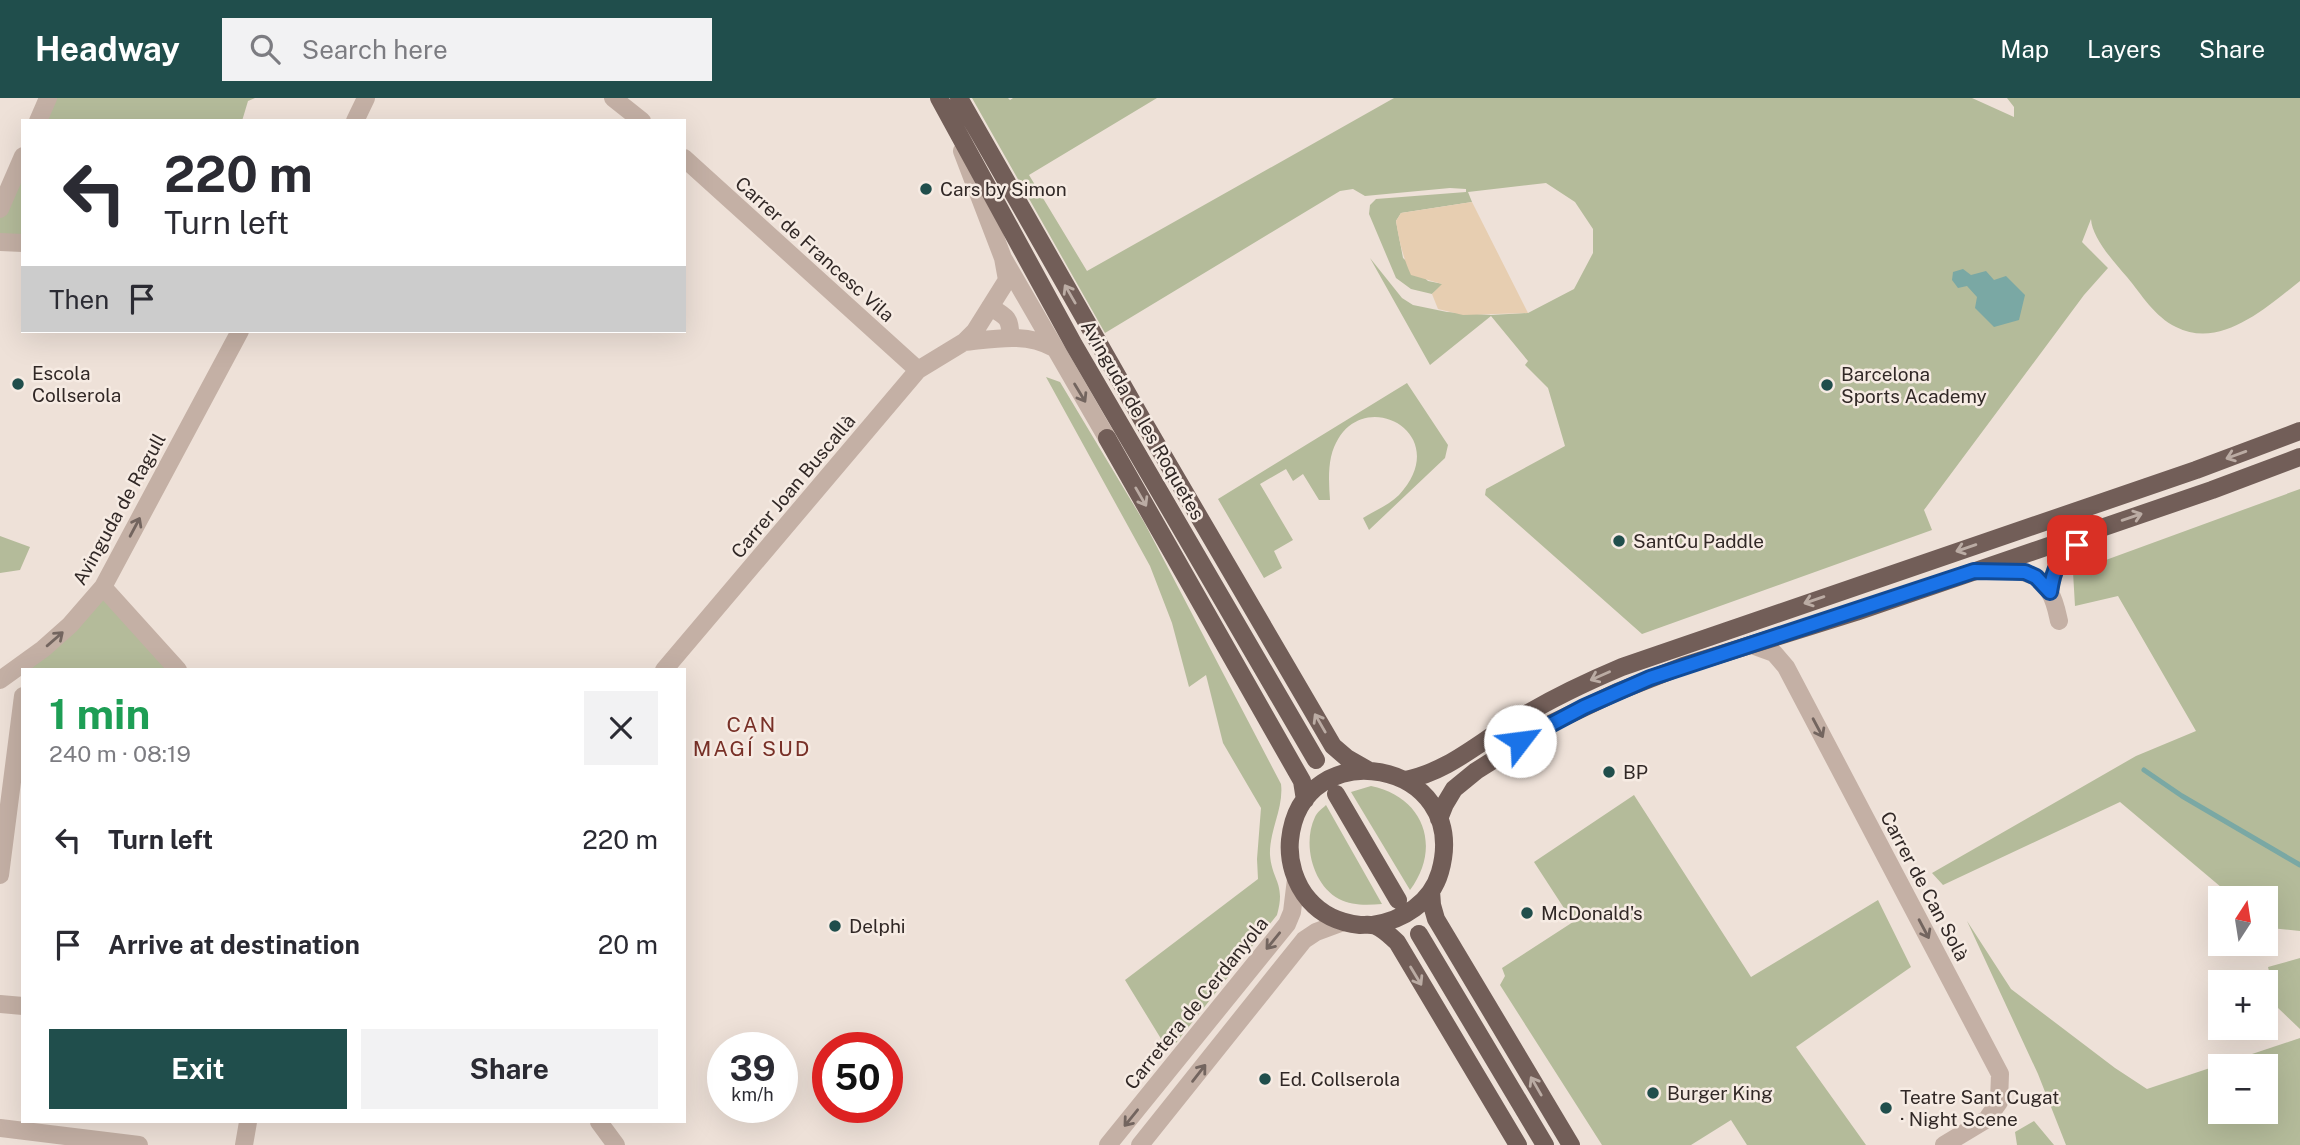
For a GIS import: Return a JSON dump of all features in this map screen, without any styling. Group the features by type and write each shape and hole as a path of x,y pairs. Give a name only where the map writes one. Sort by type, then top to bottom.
{"main road":[{"name":"Avinguda de les Roquetes","path":"939,98 1074,345 1316,760"},
{"path":"959,98 1333,746 1368,770"},
{"path":"1405,780 1440,769 1532,711 1622,667 2196,470 2300,431"},
{"path":"1107,438 1298,773 1305,800"},
{"path":"1439,819 1445,804 1460,783 1520,741 1584,707 1650,678 1974,571 2300,457"},
{"path":"1356,770 1368,770 1405,780 1426,798 1439,819 1444,850 1439,874 1422,902 1401,918 1373,925 1343,922 1308,899 1296,878 1291,862 1291,834 1295,817 1315,789 1335,777 1356,770"},
{"path":"1336,794 1398,900"},
{"path":"1431,891 1436,919 1571,1145"},
{"path":"1373,925 1387,932 1397,942 1518,1145"},
{"path":"1419,934 1545,1145"}],"street":[{"path":"39,119 48,98"},
{"path":"356,119 366,98"},
{"path":"613,98 639,119"},
{"path":"948,116 1003,258 1107,438"},
{"name":"Carrer de Francesc Vila","path":"686,160 918,370"},
{"path":"0,209 21,161"},
{"path":"0,242 21,243"},
{"name":"Carrer Joan Buscallà","path":"666,668 918,370 964,342 975,331 1007,280 1003,258"},
{"path":"990,307 1004,315 1011,324 1010,337"},
{"name":"Avinguda de Ragull","path":"27,665 70,625 103,587 239,333"},
{"name":"Carrer Joan Buscallà","path":"964,342 1010,337 1042,342 1054,348"},
{"path":"2059,621 2050,592 2053,571 2057,563 2093,530"},
{"path":"1974,571 2025,572 2036,577 2050,592"},
{"path":"103,587 176,668"},
{"name":"Carrer de Can Solà","path":"1752,645 1774,653 1786,667 2000,1074 1999,1102 1987,1119 1944,1145"},
{"name":"Avinguda de Ragull","path":"0,680 21,668"},
{"path":"0,875 16,799 21,725"},
{"name":"Carretera de Cerdanyola","path":"1108,1145 1287,923 1292,912 1296,878"},
{"path":"1140,1145 1304,940 1316,932 1343,922"},
{"path":"0,1004 21,1006"},
{"path":"244,1145 248,1123"},
{"path":"600,1123 616,1145"},
{"path":"0,1128 139,1145"}],"green space":[{"path":"47,98 255,98 248,101 243,119 39,119"},
{"path":"972,98 1157,98 1029,175 1087,271 1394,98 1972,98 2014,117 2014,107 2007,98 2300,98 2300,281 2242,322 2210,333 2193,333 2168,323 2149,305 2104,249 2095,234 2091,219 2082,242 2108,268 2084,295 1924,510 1932,530 1642,634 1485,495 1486,489 1565,446 1548,388 1525,365 1528,361 1491,316 1430,365 1370,258 1402,298 1413,305 1447,312 1491,315 1528,313 1574,289 1593,253 1593,229 1575,202 1546,183 1468,192 1472,202 1401,213 1396,221 1403,258 1428,281 1443,284 1432,294 1411,289 1396,278 1369,214 1370,205 1376,199 1466,192 1466,189 1450,188 1365,196 1353,189 1340,191 1105,333"},
{"path":"21,160 21,243 0,242 0,209"},
{"path":"1046,377 1060,382 1144,522 1281,784 1280,802 1270,846 1271,864 1280,896 1277,915 1176,1043 1163,1042 1125,980 1258,879 1261,808 1223,743 1206,675 1189,687 1172,623 1150,566"},
{"path":"1407,383 1448,445 1445,458 1369,530 1363,518 1399,495 1414,471 1416,451 1409,434 1395,422 1377,417 1358,420 1342,433 1331,457 1330,500 1319,500 1303,474 1293,481 1286,469 1260,484 1293,540 1274,551 1282,568 1264,578 1218,499"},
{"path":"2300,489 2300,931 2278,929 2278,886 2220,886 2120,802 1943,885 1932,873 2136,756 2196,731 2118,596 2075,606 2073,572"},
{"path":"0,536 30,547 20,570 0,573"},
{"path":"103,587 176,668 28,668"},
{"path":"1371,786 1404,801 1415,812 1422,826 1426,841 1425,857 1420,874 1410,890 1351,792"},
{"path":"1634,795 1751,977 1878,900 1911,967 1796,1047 1866,1145 1747,1145 1731,1120 1691,1145 1602,1145 1500,985 1505,976 1502,968 1573,922 1534,862"},
{"path":"1326,805 1382,904 1366,905 1344,901 1330,893 1322,884 1312,863 1310,839 1315,817"},
{"path":"1967,921 2011,989 2147,1089 2208,1069 2208,1124 2278,1124 2278,1054 2252,1054 2300,1038 2300,1145 2066,1145 2038,1074"},
{"path":"2300,958 2300,1029 2278,1008 2278,970 2269,970 2268,967"},
{"path":"2034,1121 2054,1145 2017,1145 2015,1132"}],"sand":[{"path":"1472,202 1528,313 1463,315 1438,309 1432,294 1442,284 1411,275 1397,228 1396,221 1401,213"}],"water":[{"path":"1963,269 1971,275 1986,271 1994,280 2006,276 2025,295 2019,320 1994,327 1975,308 1977,297 1967,286 1958,288 1952,280 1953,272"}],"waterway":[{"path":"2144,770 2182,796 2300,865"}],"place":[{"name":"Cars by Simon","path":"926,189"},
{"name":"Escola Collserola","path":"18,384"},
{"name":"Barcelona Sports Academy","path":"1827,385"},
{"name":"SantCu Paddle","path":"1619,541"},
{"name":"BP","path":"1609,772"},
{"name":"McDonald's","path":"1527,913"},
{"name":"Delphi","path":"835,926"},
{"name":"Ed. Collserola","path":"1265,1079"},
{"name":"Burger King","path":"1653,1093"},
{"name":"Teatre Sant Cugat · Night Scene","path":"1886,1108"}],"district":[{"name":"CAN MAGÍ SUD","path":"752,737"}],"route":[{"path":"1520,741 1584,707 1650,678 1974,571 2025,572 2036,577 2050,592 2057,563 2077,545"}]}
